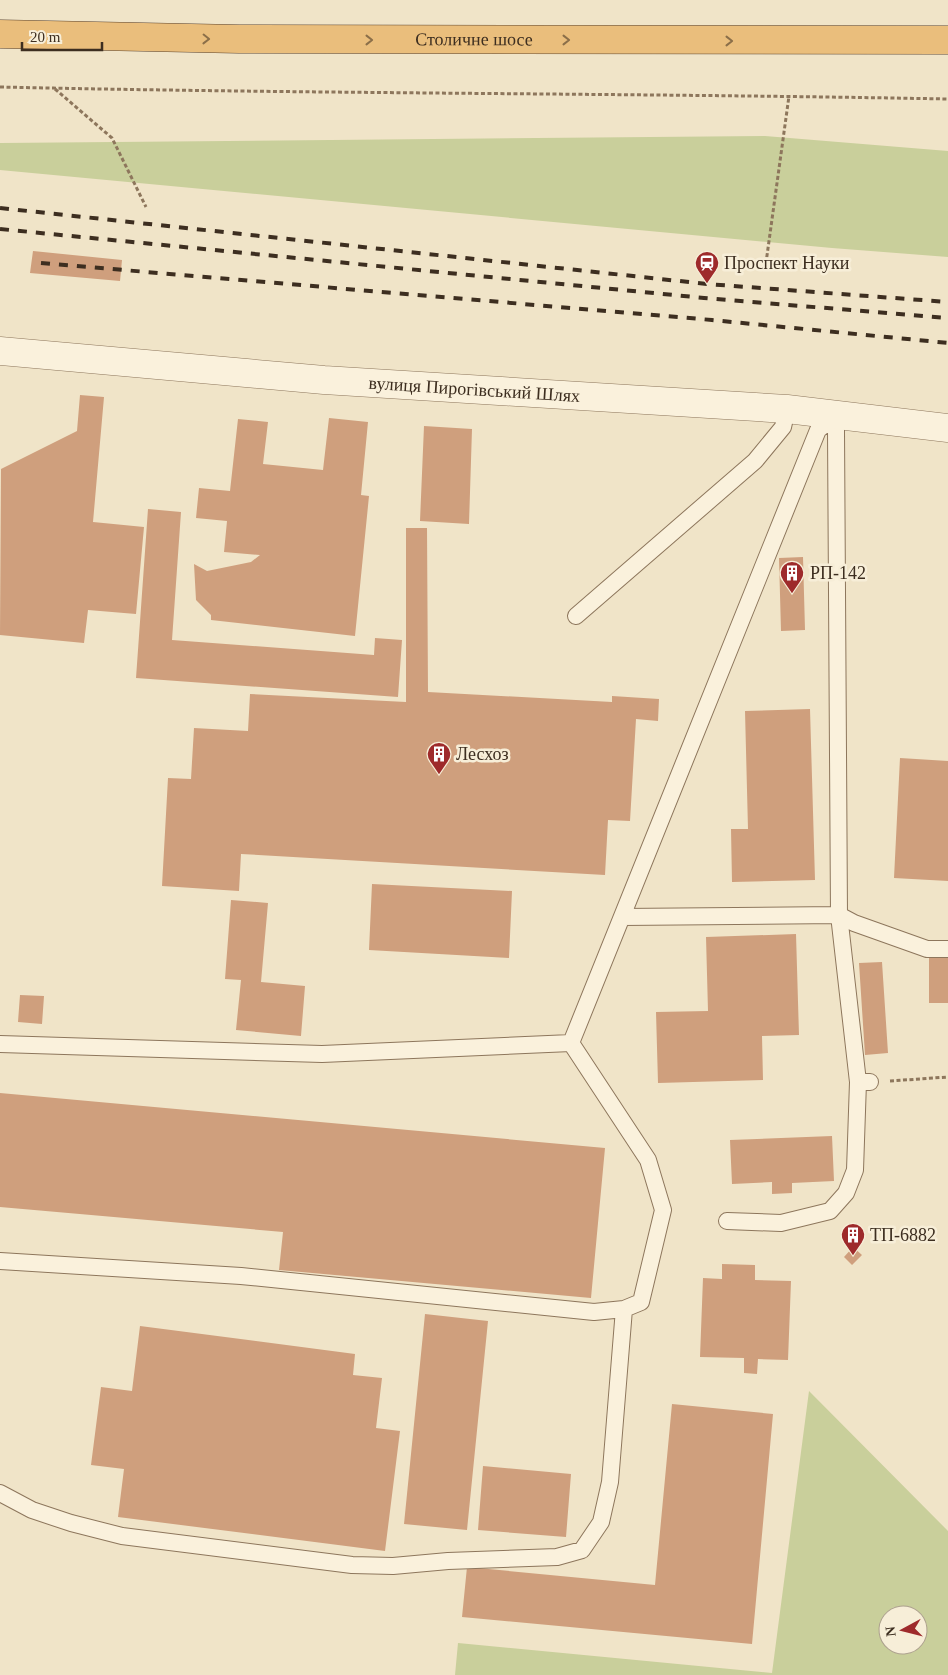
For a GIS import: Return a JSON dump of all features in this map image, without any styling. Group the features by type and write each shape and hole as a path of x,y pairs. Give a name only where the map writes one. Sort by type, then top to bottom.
{"highway":[{"name":"Столичне шосе","path":"0,34 249,39 948,40"},
{"path":"919,41 948,49"}],"street":[{"name":"вулиця Пирогівський Шлях","path":"0,351 324,380 787,409 948,428"}],"lane":[{"path":"576,616 755,462 783,426 787,409"},
{"path":"727,1221 780,1223 830,1210 846,1193 855,1170 864,1082 839,915 835,416"},
{"path":"571,1043 818,430 835,416"},
{"path":"622,917 839,915 854,923 926,949 948,949"},
{"path":"0,1044 322,1054 571,1043"},
{"path":"0,1261 241,1276 594,1312 624,1309 641,1302 663,1210 648,1160 571,1043"},
{"path":"0,1493 32,1510 71,1523 122,1536 352,1565 393,1566 557,1557 582,1550 601,1522 610,1482 624,1309"}],"path":[{"path":"0,87 948,99"},
{"path":"54,88 112,138 146,207"},
{"path":"765,270 789,96"},
{"path":"864,1082 948,1077"}],"green space":[{"path":"765,136 948,151 948,257 832,248 0,170 0,143"},
{"path":"809,1391 948,1531 948,1675 455,1675 458,1643 772,1673"}],"building":[{"path":"33,251 122,260 120,281 30,273"},
{"path":"80,395 104,397 93,522 144,527 136,614 88,610 84,643 0,635 1,469 77,431"},
{"path":"329,418 368,422 361,495 369,496 355,636 211,620 211,615 196,600 194,564 207,571 251,562 260,555 224,552 227,521 196,518 199,488 230,491 238,419 268,422 263,464 323,470"},
{"path":"424,426 472,429 469,524 420,521"},
{"path":"148,509 181,512 172,640 374,655 375,638 402,640 398,697 136,678"},
{"name":"Лесхоз","path":"406,528 427,528 428,692 612,702 612,696 659,699 658,721 636,719 630,821 608,820 605,875 241,854 239,891 162,886 168,778 191,779 194,728 248,731 250,694 406,702"},
{"name":"РП-142","path":"803,557 805,630 781,631 779,558"},
{"path":"810,709 815,880 732,882 731,829 748,829 745,711"},
{"path":"900,758 948,761 948,881 894,878"},
{"path":"372,884 512,891 509,958 369,950"},
{"path":"231,900 268,903 261,982 305,986 301,1036 236,1030 241,980 225,979"},
{"path":"796,934 799,1035 762,1036 763,1080 658,1083 656,1012 708,1011 706,937"},
{"path":"929,958 948,958 948,1003 929,1003"},
{"path":"882,962 888,1053 865,1055 859,963"},
{"path":"20,995 44,996 42,1024 18,1022"},
{"path":"0,1093 605,1148 591,1298 279,1270 283,1232 0,1207"},
{"path":"832,1136 834,1181 792,1183 792,1193 772,1194 772,1182 732,1184 730,1140"},
{"name":"ТП-6882","path":"853,1247 862,1255 852,1265 844,1257"},
{"path":"722,1264 755,1265 755,1280 791,1281 788,1360 758,1359 757,1374 744,1373 744,1358 700,1357 703,1278 722,1279"},
{"path":"425,1314 488,1321 467,1530 404,1524"},
{"path":"140,1326 355,1354 353,1375 382,1378 376,1428 400,1431 385,1551 118,1517 124,1469 91,1465 101,1387 132,1391"},
{"path":"672,1404 773,1414 752,1644 462,1617 467,1567 655,1585"},
{"path":"483,1466 571,1474 566,1537 478,1530"}],"railway":[{"path":"0,208 707,284 948,302"},
{"path":"0,229 704,298 948,318"},
{"path":"41,263 712,320 948,343"}],"place":[{"name":"Проспект Науки","path":"707,284"},
{"name":"РП-142","path":"792,594"},
{"name":"Лесхоз","path":"439,775"},
{"name":"ТП-6882","path":"853,1256"}]}
